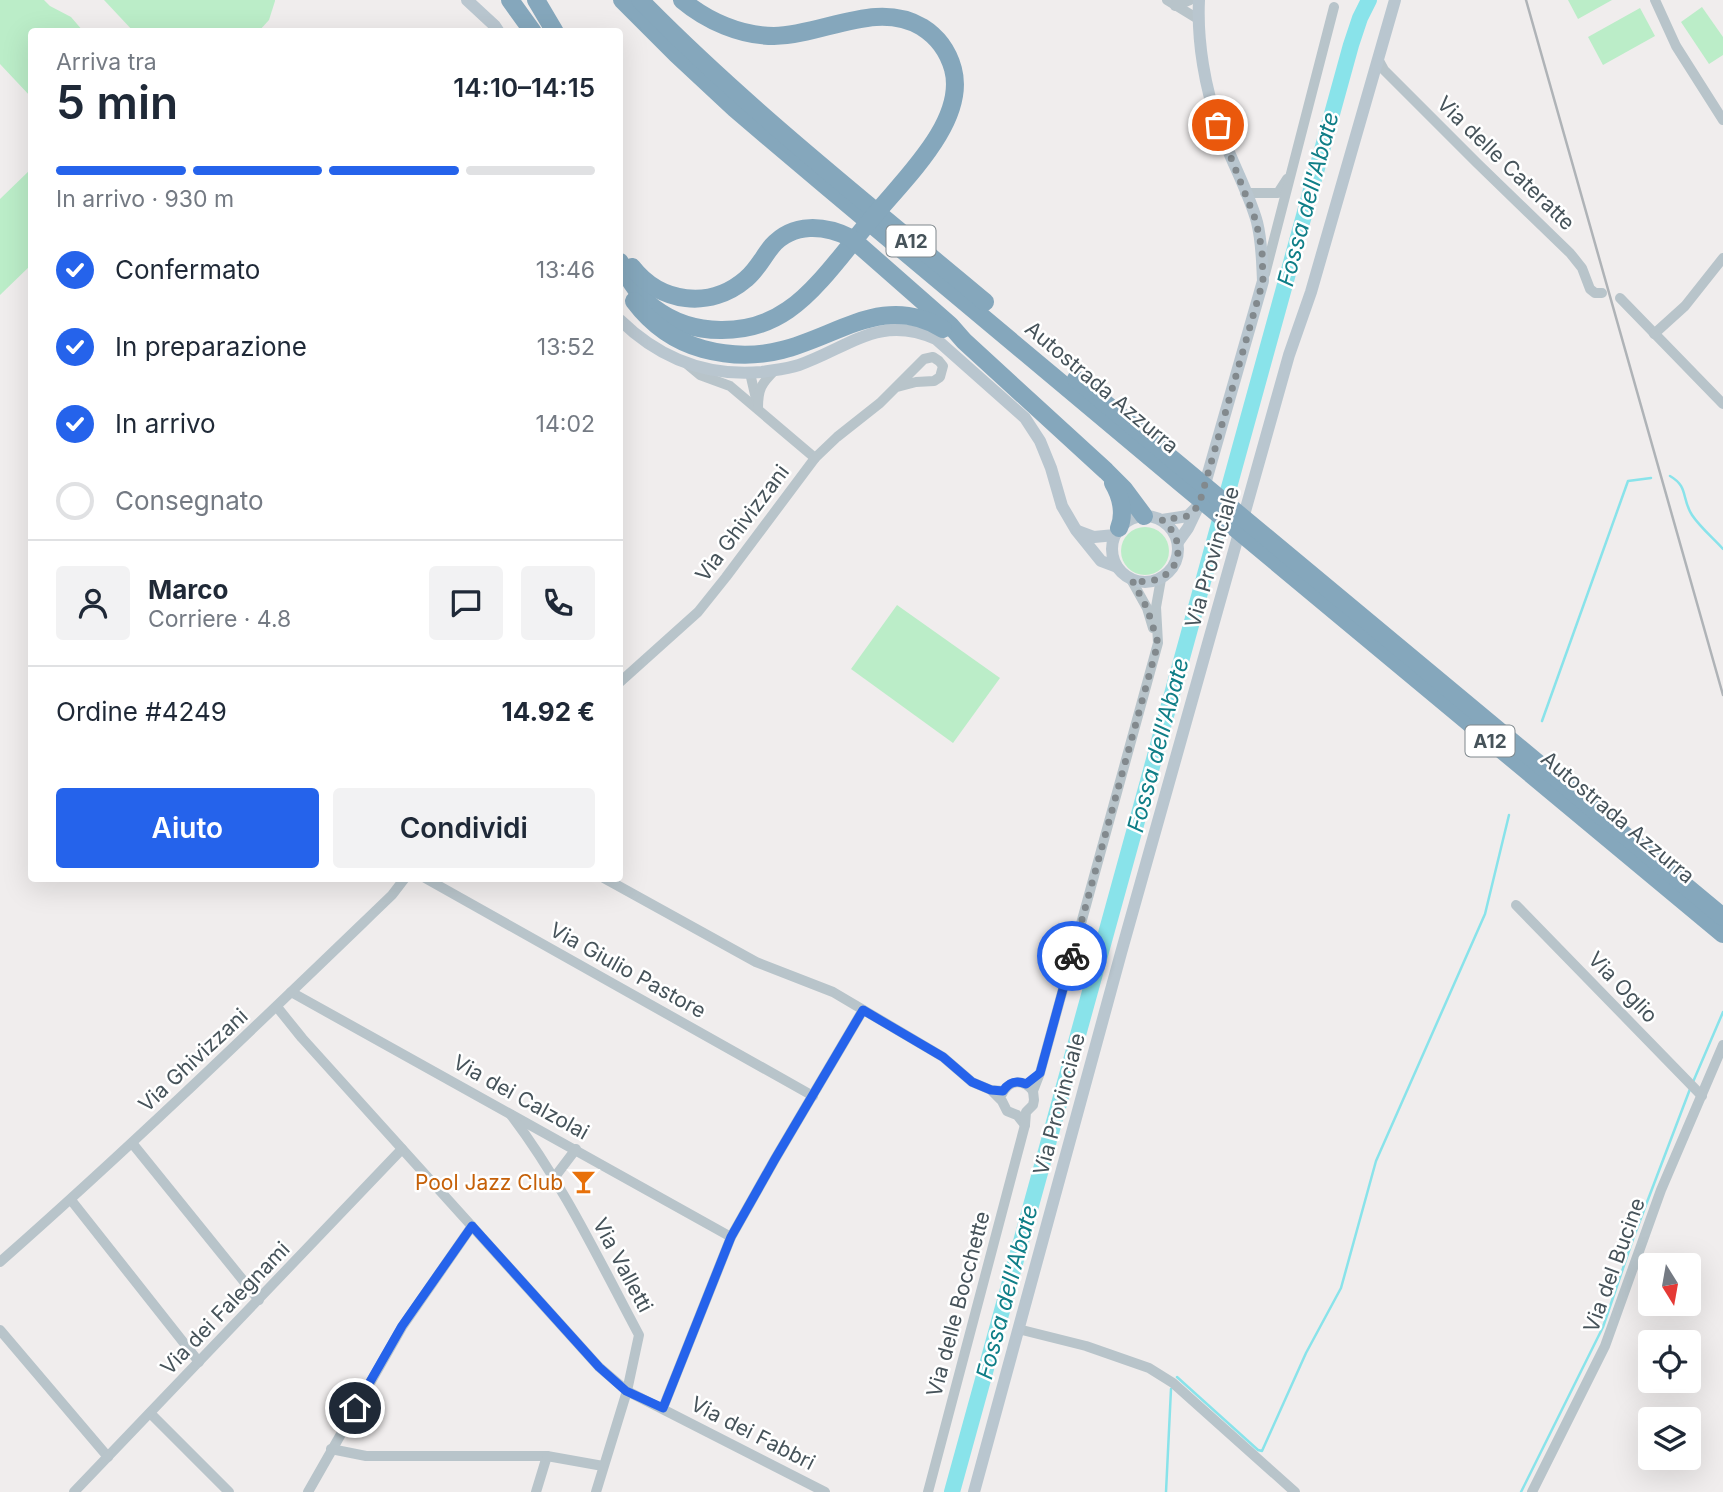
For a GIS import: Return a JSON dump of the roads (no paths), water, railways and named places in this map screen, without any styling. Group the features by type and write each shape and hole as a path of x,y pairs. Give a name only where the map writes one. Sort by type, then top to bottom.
{"highway":[{"path":"510,0 530,28"},
{"path":"536,0 553,28"},
{"name":"Autostrada Azzurra","path":"622,0 735,109 1261,542 1723,917"},
{"name":"Autostrada Azzurra","path":"640,0 770,122 1185,479"},
{"path":"623,268 642,296 659,311 691,326 728,330 760,324 789,310 842,254 936,139 954,101 955,86 951,62 944,49 931,33 906,19 883,14 796,33 762,35 715,22 682,0"},
{"path":"623,254 642,278 654,288 676,297 700,298 721,294 740,284 754,271 775,243 805,228 827,228 851,238 950,325 1153,518"},
{"path":"623,283 637,305 656,326 682,342 720,353 756,355 785,350 867,320 892,314 923,318 964,341"},
{"path":"1106,471 1119,492 1123,519 1117,531"},
{"name":"Autostrada Azzurra","path":"1261,542 1723,934"}],"main road":[{"path":"467,0 496,28"},
{"path":"1178,542 1199,505 1263,281 1262,250 1256,221 1218,125 1208,88 1198,19 1199,0"},
{"name":"Via Provinciale","path":"974,1492 1121,953 1289,355 1315,279 1395,0"},
{"path":"623,322 652,346 687,364 716,371 744,373 797,366 882,330 919,331 936,338 1025,418 1040,441 1062,506 1076,530 1101,561 1117,568"},
{"path":"1153,518 1175,533 1179,551 1173,567 1161,579 1142,583 1123,575 1117,568 1111,546 1117,531 1135,517 1188,516 1199,505"},
{"path":"1076,530 1094,537 1117,531"}],"street":[{"path":"1171,3 1190,0"},
{"path":"1655,0 1676,46 1723,120"},
{"path":"1171,3 1198,19"},
{"path":"1263,281 1334,7"},
{"name":"Via delle Cateratte","path":"1378,60 1384,70 1570,253 1582,268 1590,289 1595,293 1602,293"},
{"path":"1245,193 1278,193 1293,170"},
{"path":"1654,334 1685,306 1723,258"},
{"path":"1620,298 1723,404"},
{"path":"687,364 700,375 730,386 815,458"},
{"path":"757,408 761,385 775,370"},
{"path":"744,373 739,386 744,396 757,408"},
{"name":"Via Ghivizzani","path":"623,679 698,612 815,458 897,387"},
{"path":"1158,643 1156,607 1161,579"},
{"path":"1132,580 1147,608 1158,643"},
{"name":"Via delle Bocchette","path":"928,1492 1025,1125 1021,1113 1030,1109 1034,1100 1029,1087 1040,1073 1158,643"},
{"name":"Via Ghivizzani","path":"0,1262 71,1200 277,1007 392,895 402,882"},
{"name":"Via Giulio Pastore","path":"432,882 813,1096"},
{"path":"611,882 757,962 833,992 943,1057 972,1082 1002,1096"},
{"name":"Via Oglio","path":"1516,905 1699,1093"},
{"name":"Via dei Calzolai","path":"292,992 731,1237"},
{"name":"Via dei Fabbri","path":"277,1007 599,1367 626,1391 825,1492"},
{"path":"663,1408 731,1237 863,1010"},
{"name":"Via del Bucine","path":"1532,1492 1605,1346 1699,1093 1723,1045"},
{"path":"1021,1113 1007,1111 1002,1096 1006,1086 1016,1082 1029,1087"},
{"name":"Via Valletti","path":"508,1112 554,1178 639,1335 626,1391 596,1492"},
{"path":"132,1143 259,1300"},
{"name":"Via dei Falegnami","path":"74,1492 402,1149"},
{"path":"554,1178 576,1149"},
{"path":"71,1200 200,1362"},
{"path":"308,1492 402,1326 472,1226"},
{"path":"1018,1329 1086,1346 1149,1368 1173,1383 1295,1492"},
{"path":"0,1330 108,1457"},
{"path":"150,1413 229,1492"},
{"path":"331,1449 366,1456 547,1455 603,1466"},
{"path":"536,1492 547,1455"}],"waterway":[{"name":"Fossa dell'Abate","path":"952,1492 1351,45 1369,0"},
{"path":"1670,476 1680,484 1695,519 1723,549"},
{"path":"1542,721 1628,481 1651,478"},
{"path":"1177,1377 1262,1451 1306,1353 1341,1288 1376,1161 1485,914 1509,815"},
{"path":"1693,1082 1723,1012"},
{"path":"1521,1492 1603,1327 1690,1089"},
{"path":"1166,1492 1171,1389"}],"railway":[{"path":"1526,0 1723,695"}],"place":[{"name":"Pool Jazz Club","path":"583,1182"}]}
